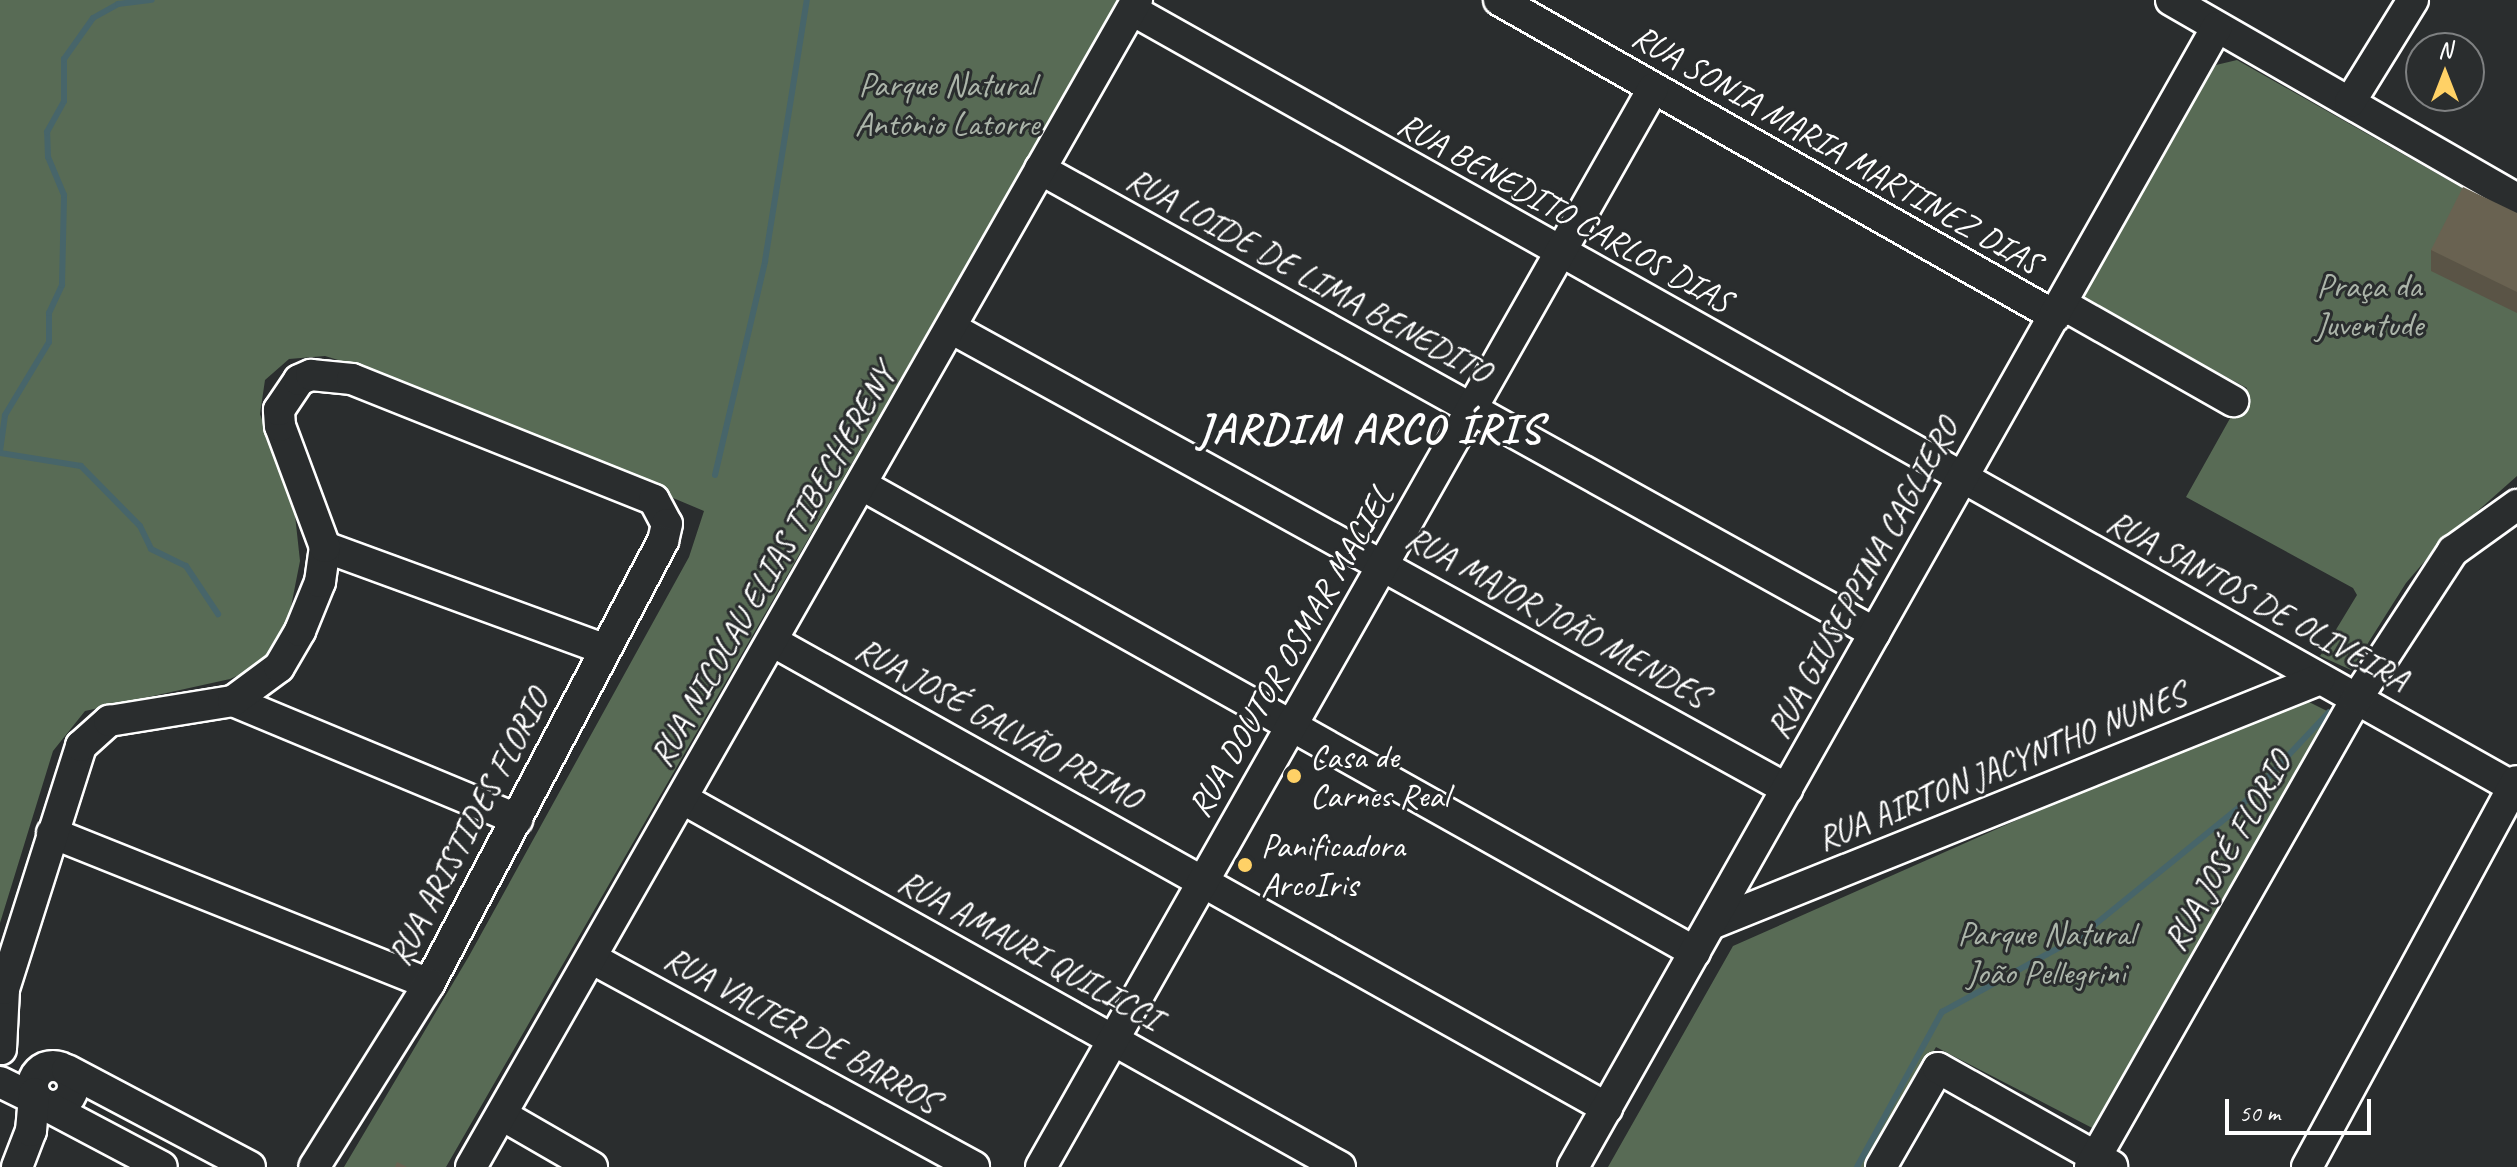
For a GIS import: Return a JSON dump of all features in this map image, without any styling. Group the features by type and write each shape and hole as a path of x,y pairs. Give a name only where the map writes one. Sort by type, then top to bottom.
{"street":[{"name":"RUA SONIA MARIA MARTINEZ DIAS","path":"1499,0 1653,89 2058,310 2233,401"},
{"path":"2171,0 2517,199"},
{"path":"2350,102 2413,0"},
{"name":"RUA NICOLAU ELIAS TIBECHERENY","path":"471,1167 593,959 1134,5"},
{"name":"RUA BENEDITO CARLOS DIAS","path":"1134,5 1558,253 1963,477"},
{"name":"RUA GIUSEPPINA CAGLIERO","path":"1573,1167 2217,27"},
{"name":"RUA DOUTOR OSMAR MACIEL","path":"1041,1167 1653,89"},
{"name":"RUA LOIDE DE LIMA BENEDITO","path":"1040,169 1875,633"},
{"name":"RUA MAJOR JOÃO MENDES","path":"951,328 1384,563 1787,789"},
{"name":"RUA ARISTIDES FLORIO","path":"314,1167 429,984 663,541 666,515 654,500 352,379 311,375 284,395 280,426 325,547"},
{"name":"RUA SANTOS DE OLIVEIRA","path":"1963,477 2516,786"},
{"path":"862,485 1695,952"},
{"name":"RUA JOSÉ FLORIO","path":"2100,1164 2357,698 2453,551 2517,505"},
{"path":"250,1167 64,1069 0,1044 2,992 73,761 93,732 125,718 233,701 279,667 320,582 325,547 604,649"},
{"name":"RUA JOSÉ GALVÃO PRIMO","path":"772,641 1607,1108"},
{"name":"RUA AIRTON JACYNTHO NUNES","path":"1711,924 2320,679"},
{"path":"233,701 517,819"},
{"path":"2307,1167 2516,786"},
{"name":"RUA AMAURI QUILICCI","path":"683,799 1340,1167"},
{"path":"52,833 429,984"},
{"name":"RUA VALTER DE BARROS","path":"593,959 974,1167"},
{"path":"1881,1167 1938,1068 2100,1164"},
{"path":"17,1167 43,1107 73,1092 64,1069"},
{"path":"0,1082 162,1167"},
{"path":"502,1115 592,1167"}],"green space":[{"name":"Parque Natural Antônio Latorre","path":"0,0 1119,0 446,1167 344,1167 469,956 689,557 704,511 364,368 325,356 289,359 265,380 260,414 295,515 300,561 287,627 263,664 230,679 85,711 53,751 0,923"},
{"name":"Praça da Juventude","path":"2237,60 2517,219 2517,476 2436,548 2406,583 2351,670 2320,656 2357,595 2353,588 2186,497 2247,388 2081,300 2201,85 2216,65"},
{"name":"Parque Natural João Pellegrini","path":"2297,696 2329,712 2100,1132 1936,1047 1868,1167 1608,1167 1733,946"}],"building":[{"path":"2463,187 2517,213 2517,292 2431,250"}],"waterway":[{"path":"0,451 5,415 49,342 49,313 62,285 64,195 48,157 47,132 64,101 64,59 93,18 118,4 152,0"},
{"path":"715,475 765,261 807,0"},
{"path":"0,453 81,466 140,526 151,549 186,566 218,614"},
{"path":"1857,1167 1942,1012 2082,935 2242,805 2329,712"}],"place":[{"name":"Casa de Carnes Real","path":"1294,776"},
{"name":"Panificadora ArcoIris","path":"1245,865"}],"district":[{"name":"JARDIM ARCO ÍRIS","path":"1370,429"}]}
